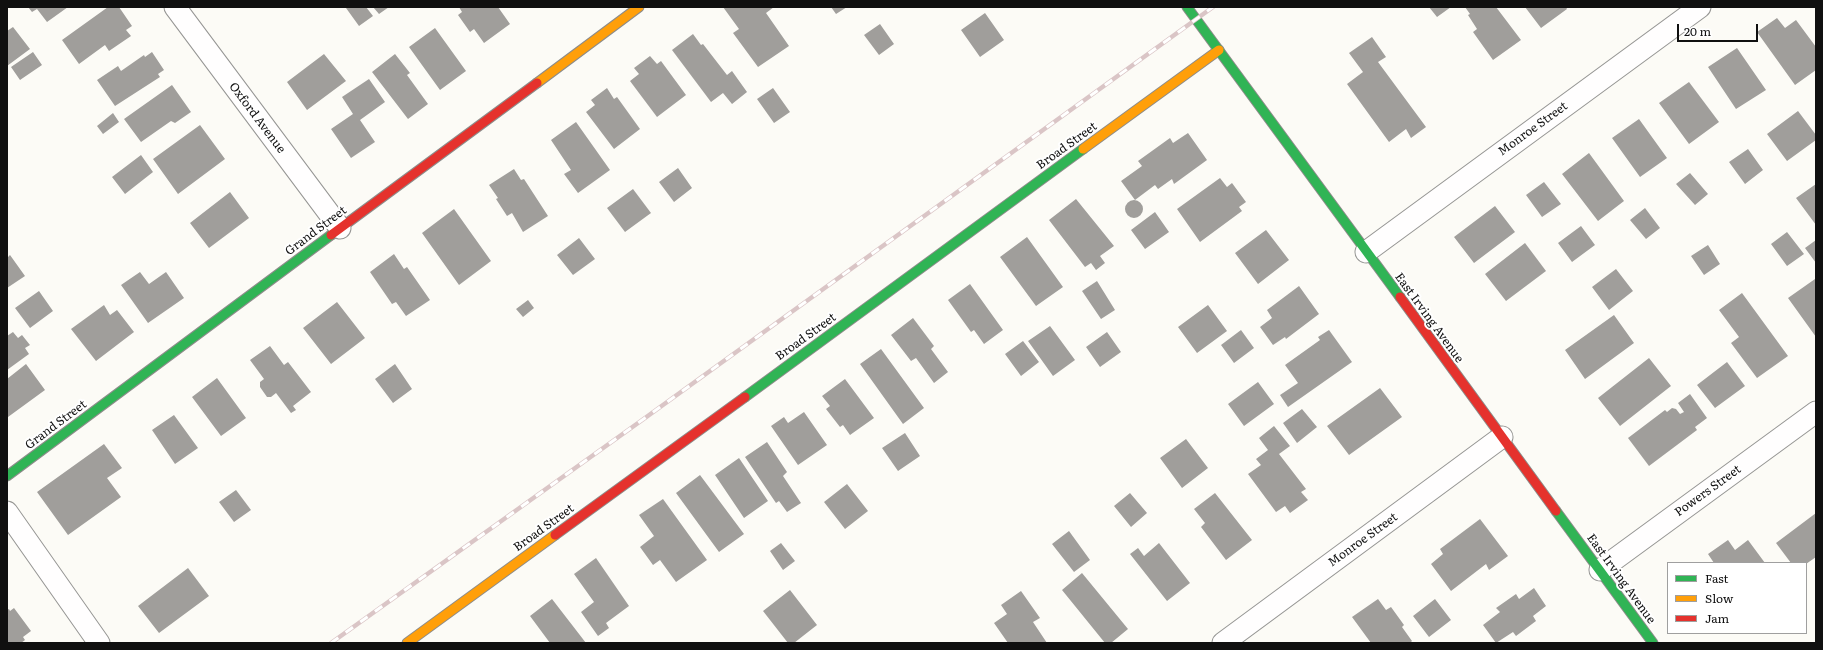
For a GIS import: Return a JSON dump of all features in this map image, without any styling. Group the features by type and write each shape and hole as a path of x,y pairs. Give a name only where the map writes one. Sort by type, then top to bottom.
{"street":[{"name":"Oxford Avenue","path":"175,7 340,228"},
{"name":"Grand Street","path":"7,476 639,7"},
{"name":"East Irving Avenue","path":"1187,7 1653,643"},
{"name":"Monroe Street","path":"1366,252 1700,7"},
{"name":"Broad Street","path":"407,643 1219,50"},
{"name":"Powers Street","path":"1600,570 1816,412"},
{"name":"Monroe Street","path":"1223,643 1502,437"},
{"path":"7,512 99,643"}],"building":[{"path":"28,7 68,7 47,22 37,9 32,12"},
{"path":"108,7 119,7 132,26 126,30 131,36 109,51 105,45 79,64 62,40"},
{"path":"366,7 373,16 359,26 346,8"},
{"path":"373,7 389,7 379,14"},
{"path":"459,7 498,7 510,24 484,43 474,29 470,32 458,15 462,12"},
{"path":"723,7 774,7 766,13 789,46 758,67 733,33 739,29"},
{"path":"831,7 847,7 836,14"},
{"path":"1429,7 1451,7 1437,17"},
{"path":"1465,7 1496,7 1521,40 1493,60 1473,32 1477,29"},
{"path":"1525,7 1566,7 1567,9 1541,28"},
{"path":"985,13 1004,40 980,57 961,30"},
{"path":"1777,18 1785,28 1796,20 1816,47 1816,70 1795,85 1757,32"},
{"path":"880,24 894,44 879,55 864,35"},
{"path":"13,27 30,49 7,66 7,31"},
{"path":"435,28 466,71 440,90 409,47"},
{"path":"693,34 701,45 703,44 727,75 732,71 747,92 732,104 723,93 711,102 672,50"},
{"path":"1372,37 1386,57 1378,62 1426,127 1411,138 1406,129 1389,142 1347,84 1363,72 1349,53"},
{"path":"1737,48 1766,90 1736,109 1708,67"},
{"path":"33,52 42,65 20,80 11,67"},
{"path":"152,52 164,70 158,74 160,77 115,106 97,80 118,66 121,71 144,55 145,57"},
{"path":"324,54 346,81 307,110 287,82"},
{"path":"395,54 410,73 407,75 428,104 408,119 372,72"},
{"path":"650,56 657,64 661,61 686,95 657,117 630,81 639,74 634,68"},
{"path":"369,79 385,102 360,120 375,142 351,158 331,129 353,114 342,97"},
{"path":"1689,82 1719,122 1689,144 1659,103"},
{"path":"172,85 191,112 175,123 171,121 141,142 124,119"},
{"path":"607,88 614,99 617,97 640,129 614,149 586,112 595,105 591,100"},
{"path":"773,88 790,112 774,123 757,99"},
{"path":"1798,111 1816,135 1816,140 1787,161 1767,134"},
{"path":"113,113 119,122 103,134 97,126"},
{"path":"1639,119 1667,158 1640,177 1612,138"},
{"path":"576,122 610,170 578,193 564,174 571,170 551,140"},
{"path":"200,125 225,159 178,194 153,159"},
{"path":"1188,133 1207,160 1174,184 1172,179 1158,189 1155,185 1135,200 1121,181 1142,166 1138,161 1170,138 1173,143"},
{"path":"1748,149 1763,170 1745,184 1729,162"},
{"path":"1589,153 1624,201 1598,221 1562,174"},
{"path":"141,155 153,172 125,194 112,177"},
{"path":"678,168 692,188 674,202 659,182"},
{"path":"514,169 521,180 524,179 548,216 523,232 512,213 507,216 496,199 498,198 489,185"},
{"path":"1690,173 1708,194 1695,205 1676,184"},
{"path":"1220,178 1227,187 1232,183 1246,202 1239,207 1242,211 1200,242 1177,209"},
{"path":"1544,182 1561,204 1542,217 1526,195"},
{"path":"1816,184 1816,225 1796,198"},
{"path":"633,189 651,213 625,232 607,208"},
{"path":"230,192 249,218 209,248 190,223"},
{"path":"1076,199 1114,246 1100,256 1105,263 1096,270 1091,263 1085,267 1049,220"},
{"path":"1130,200 1138,200 1143,205 1141,216 1138,218 1130,218 1125,213 1125,205"},
{"path":"1495,206 1515,232 1474,263 1454,237"},
{"path":"1645,208 1660,228 1646,239 1630,220"},
{"path":"454,209 491,261 459,285 422,233"},
{"path":"1155,212 1169,232 1145,249 1131,230"},
{"path":"1581,226 1595,245 1572,262 1558,243"},
{"path":"1266,230 1289,260 1258,284 1235,253"},
{"path":"1787,232 1804,254 1787,266 1771,244"},
{"path":"1027,237 1063,287 1036,306 1000,257"},
{"path":"579,238 595,259 573,275 557,255"},
{"path":"1816,240 1816,263 1805,248"},
{"path":"1525,243 1546,271 1506,301 1485,274"},
{"path":"1708,245 1720,264 1704,275 1691,256"},
{"path":"394,254 404,269 407,267 430,300 406,316 396,302 392,304 370,272"},
{"path":"10,255 25,276 7,288 7,258"},
{"path":"1616,269 1633,291 1609,310 1592,287"},
{"path":"140,272 149,284 166,272 184,298 148,323 121,285"},
{"path":"1815,279 1816,281 1816,337 1788,298"},
{"path":"1097,281 1115,310 1101,319 1082,291"},
{"path":"970,284 1003,330 984,344 974,330 971,332 948,300"},
{"path":"1299,286 1319,314 1286,339 1285,337 1273,345 1260,327 1272,318 1267,310"},
{"path":"39,291 53,311 30,328 15,308"},
{"path":"1742,293 1788,356 1757,378 1731,343 1739,337 1719,310"},
{"path":"528,300 534,308 523,317 516,309"},
{"path":"337,302 365,338 331,364 303,328"},
{"path":"104,305 110,315 117,310 134,332 96,361 71,329"},
{"path":"1208,305 1227,331 1197,353 1178,327"},
{"path":"1614,315 1634,343 1585,379 1565,350"},
{"path":"913,318 934,346 931,349 948,372 934,383 916,358 911,361 891,335"},
{"path":"1050,326 1075,360 1053,376 1028,341"},
{"path":"1241,330 1254,348 1234,363 1221,345"},
{"path":"1329,330 1352,362 1288,407 1280,395 1298,383 1285,365 1320,340 1318,337"},
{"path":"13,332 18,338 22,335 30,345 25,348 29,354 7,370 7,336"},
{"path":"1107,332 1121,352 1100,367 1086,347"},
{"path":"1023,341 1039,362 1021,376 1005,354"},
{"path":"270,346 284,365 288,362 311,392 293,406 296,410 291,413 276,393 271,397 267,397 260,387 260,382 264,379 250,360"},
{"path":"881,349 924,408 903,424 860,364"},
{"path":"1649,358 1671,386 1620,426 1598,398"},
{"path":"1727,362 1745,386 1715,408 1697,385"},
{"path":"26,364 45,390 8,417 7,379"},
{"path":"395,364 412,389 393,403 375,379"},
{"path":"217,378 246,418 221,436 192,397"},
{"path":"845,379 874,418 850,435 843,425 840,427 826,409 830,406 822,396"},
{"path":"1258,382 1274,404 1244,426 1228,404"},
{"path":"1380,388 1402,417 1349,455 1327,426"},
{"path":"1690,394 1707,418 1695,427 1697,430 1649,466 1628,438 1665,410 1667,412 1672,408 1676,409 1680,414 1684,412 1678,403"},
{"path":"1302,409 1317,427 1297,443 1283,423"},
{"path":"804,412 827,445 798,465 771,426 784,417 788,423"},
{"path":"174,415 198,448 175,464 152,430"},
{"path":"1274,426 1290,446 1279,454 1306,489 1301,492 1308,500 1290,513 1285,506 1276,512 1248,474 1261,465 1256,459 1268,450 1259,438"},
{"path":"905,433 920,456 898,471 882,448"},
{"path":"1186,439 1208,468 1182,488 1160,458"},
{"path":"767,442 787,472 783,476 801,503 787,512 779,501 776,503 745,457"},
{"path":"104,444 122,468 107,478 121,497 68,535 37,492"},
{"path":"739,458 768,501 744,518 715,475"},
{"path":"700,475 744,534 719,552 676,493"},
{"path":"847,484 868,511 845,529 824,502"},
{"path":"236,490 251,510 234,522 219,502"},
{"path":"1130,493 1147,513 1131,527 1114,506"},
{"path":"1215,493 1252,540 1226,560 1201,527 1205,523 1194,509"},
{"path":"663,499 707,560 676,582 660,560 653,565 640,547 654,536 639,515"},
{"path":"1816,513 1816,557 1807,563 1807,562 1790,562 1776,543"},
{"path":"1480,519 1508,556 1489,570 1486,564 1451,591 1431,564 1443,554 1440,549"},
{"path":"1069,531 1090,560 1074,572 1052,544"},
{"path":"1728,540 1735,550 1748,540 1764,562 1713,562 1708,554"},
{"path":"781,543 795,561 783,570 770,551"},
{"path":"1159,543 1190,583 1167,601 1130,554 1138,548 1144,556"},
{"path":"596,558 629,606 606,623 609,628 598,636 581,612 594,602 574,574"},
{"path":"188,568 209,596 159,633 138,606"},
{"path":"1082,573 1128,629 1111,643 1105,643 1062,590"},
{"path":"1534,588 1546,606 1533,616 1536,621 1516,636 1513,632 1496,643 1483,625 1500,612 1496,608 1516,594 1519,599"},
{"path":"790,590 817,625 794,643 788,643 763,611"},
{"path":"1021,591 1040,618 1033,622 1047,643 1008,643 994,623 1007,614 1001,605"},
{"path":"552,599 586,643 550,643 530,616"},
{"path":"1378,599 1386,610 1391,607 1404,625 1402,627 1412,641 1410,643 1371,643 1352,617"},
{"path":"1435,599 1451,620 1429,637 1413,616"},
{"path":"14,608 31,631 23,637 25,640 21,643 7,643 7,610 9,609 10,611"}],"railway":[{"path":"331,643 1213,7"}],"traffic: fast":[{"path":"1187,7 1400,297"},
{"path":"745,397 1083,149"},
{"path":"7,476 331,235"},
{"path":"1556,511 1653,643"}],"traffic: slow":[{"path":"537,83 639,7"},
{"path":"1083,149 1219,50"},
{"path":"407,643 555,535"}],"traffic: jam":[{"path":"331,235 537,83"},
{"path":"1400,297 1556,511"},
{"path":"555,535 745,397"}]}
